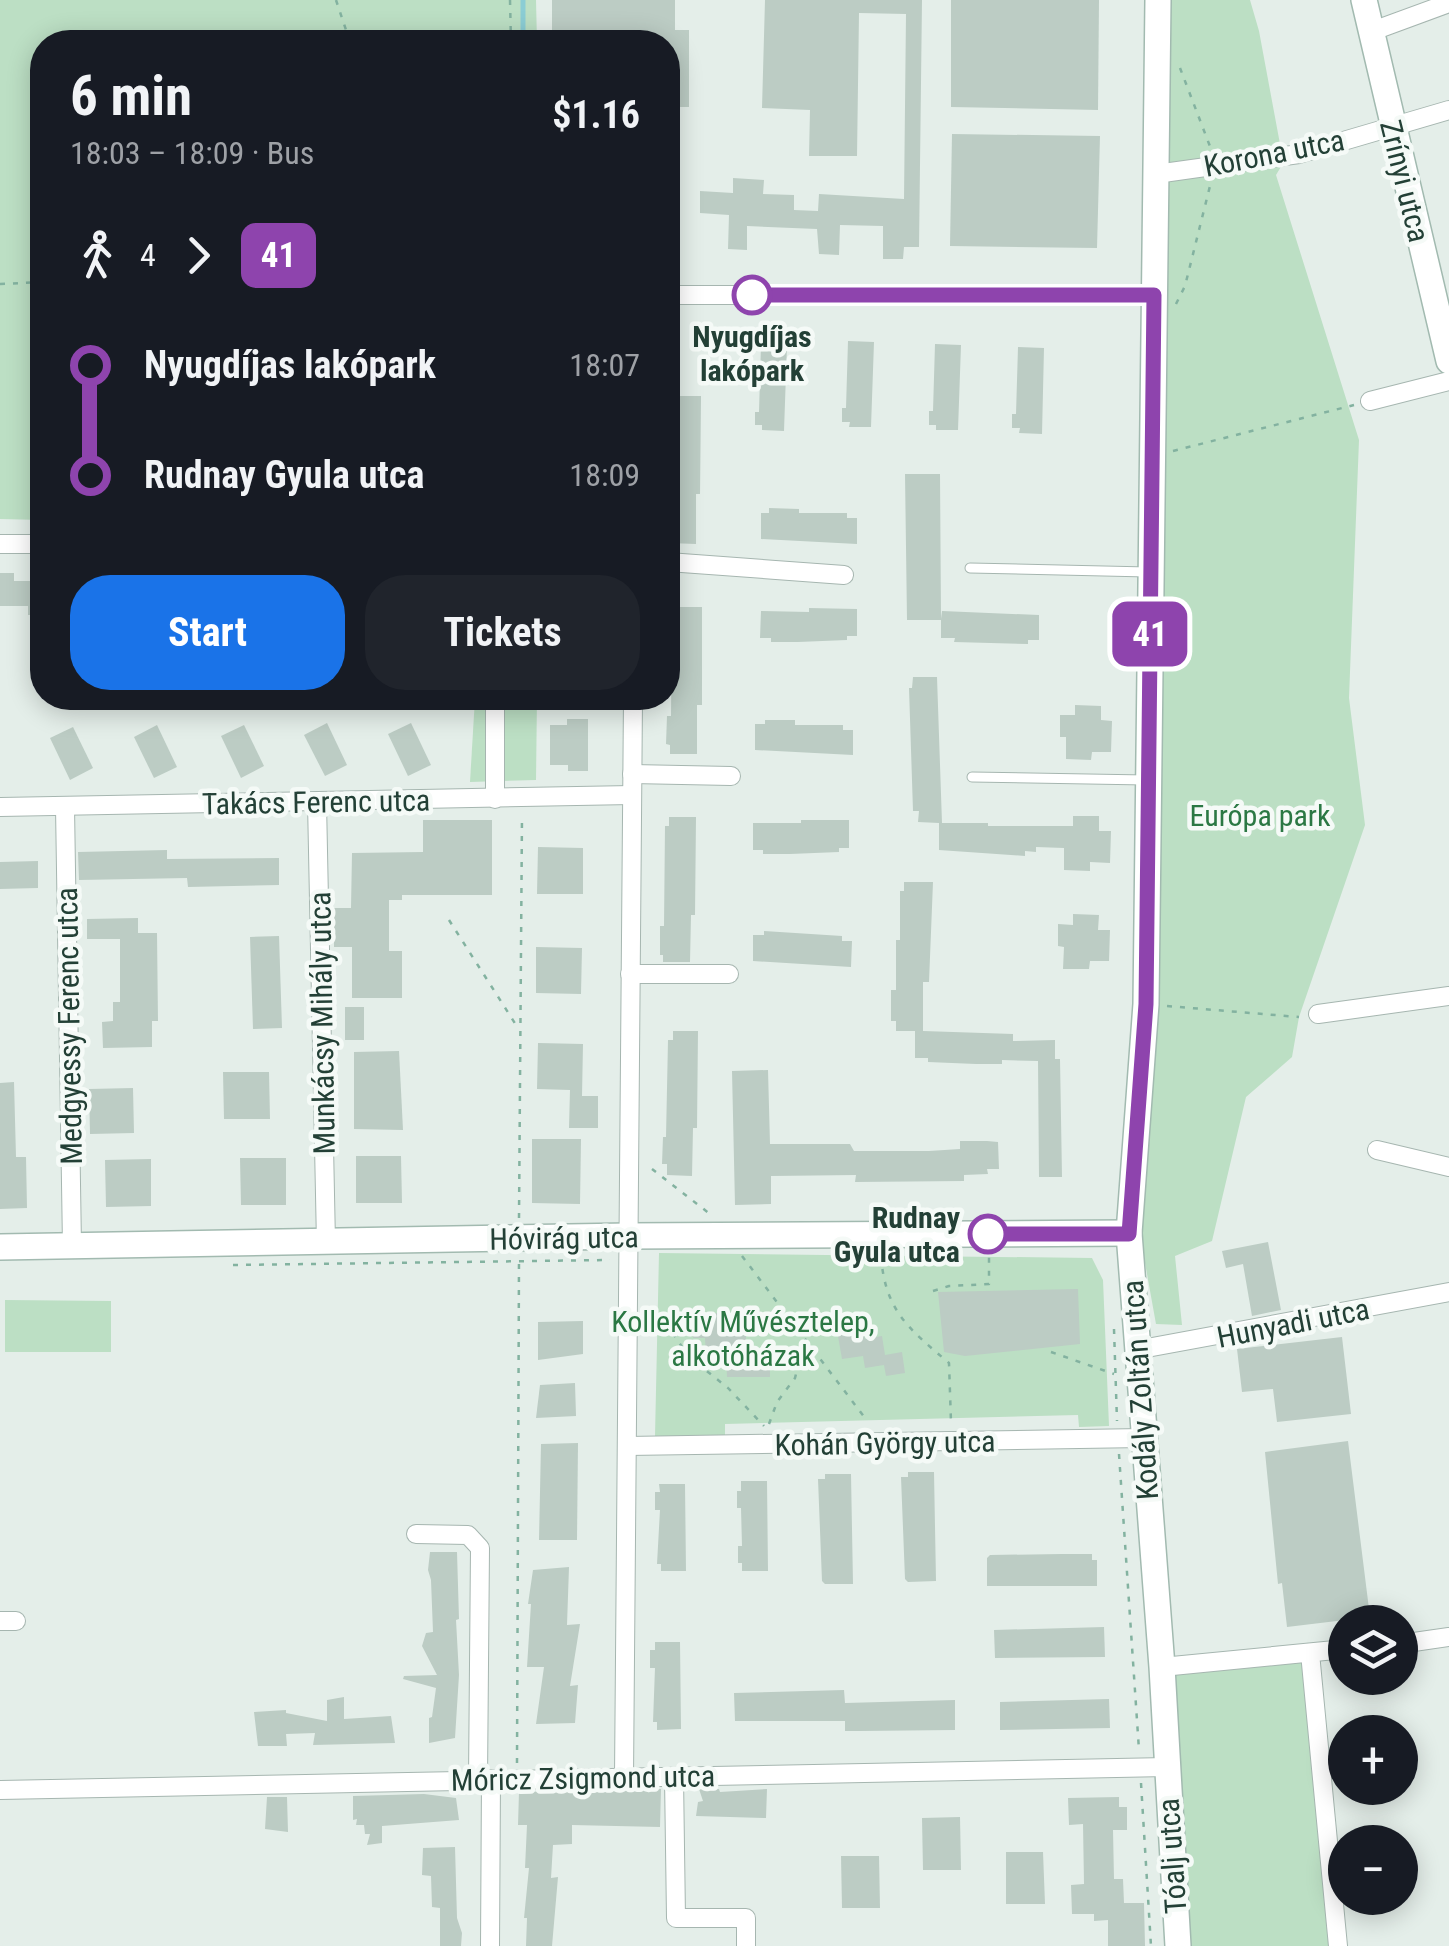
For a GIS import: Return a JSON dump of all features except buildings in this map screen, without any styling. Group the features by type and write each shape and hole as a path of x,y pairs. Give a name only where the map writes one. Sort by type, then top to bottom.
{"street":[{"name":"Kodály Zoltán utca","path":"1158,0 1146,1004 1129,1234 1136,1350 1130,1438 1162,1667 1166,1767"},
{"name":"Zrínyi utca","path":"1364,0 1449,361"},
{"path":"1370,32 1449,3"},
{"name":"Korona utca","path":"1156,174 1299,154 1449,110"},
{"path":"680,295 1154,295"},
{"path":"1370,401 1449,381"},
{"path":"0,544 30,544"},
{"path":"680,563 844,575"},
{"path":"494,710 495,799"},
{"path":"624,1778 633,710"},
{"path":"632,774 730,776"},
{"name":"Takács Ferenc utca","path":"0,808 632,794"},
{"name":"Munkácsy Mihály utca","path":"318,802 326,1243"},
{"name":"Medgyessy Ferenc utca","path":"65,806 72,1246"},
{"path":"630,974 729,974"},
{"path":"1318,1014 1449,996"},
{"path":"1377,1150 1449,1168"},
{"name":"Hóvirág utca","path":"0,1247 326,1243 519,1251 878,1234 1129,1234"},
{"name":"Hunyadi utca","path":"1136,1350 1449,1292"},
{"name":"Kohán György utca","path":"627,1446 1130,1438"},
{"path":"416,1534 468,1535 480,1548 490,1946"},
{"path":"1418,1641 1449,1636"},
{"path":"1162,1667 1328,1651"},
{"path":"1310,1653 1338,1946"},
{"name":"Móricz Zsigmond utca","path":"0,1790 1166,1767"},
{"name":"Tóalj utca","path":"1166,1767 1178,1946"},
{"path":"674,1776 676,1918 746,1918 746,1946"}],"lane":[{"path":"970,568 1151,572"},
{"path":"972,777 1148,780"}],"path":[{"path":"336,0 346,30"},
{"path":"510,0 510,30"},
{"path":"0,284 30,283"},
{"path":"1152,456 1370,401"},
{"path":"517,1779 522,799"},
{"path":"449,920 520,1032"},
{"path":"1146,1004 1299,1016 1318,1014"},
{"path":"652,1169 709,1214"},
{"path":"878,1234 883,1286 904,1324 949,1364 952,1442"},
{"path":"933,1291 989,1284 988,1234"},
{"path":"220,1266 628,1248"},
{"path":"738,1251 865,1418"},
{"path":"628,1320 674,1335 688,1356 728,1388 768,1430 772,1412 796,1378 804,1340"},
{"path":"1114,1322 1116,1374 1130,1438 1140,1767 1151,1946"},
{"path":"1051,1352 1116,1374"}],"green space":[{"path":"0,0 536,0 537,30 30,30 30,520 0,519"},
{"name":"Európa park","path":"1166,0 1250,0 1280,144 1282,165 1276,175 1359,440 1349,698 1365,825 1299,1017 1292,1057 1246,1097 1212,1241 1175,1256 1182,1325 1156,1324 1140,1235"},
{"path":"474,710 537,710 536,780 470,782"},
{"name":"Kollektív Művésztelep, alkotóházak","path":"659,1253 1092,1258 1103,1280 1109,1426 1079,1427 1078,1415 725,1424 725,1436 655,1436"},
{"path":"5,1300 111,1301 111,1352 5,1352"},
{"path":"1306,1653 1328,1868 1328,1915 1333,1915 1336,1946 1191,1946 1168,1666"}],"waterway":[{"path":"523,0 523,30"}],"bus line":[{"name":"41","path":"752,295 1154,295 1146,1004 1129,1234 988,1234"}],"place":[{"name":"Nyugdíjas lakópark","path":"752,295"},
{"name":"Rudnay Gyula utca","path":"988,1234"}]}
